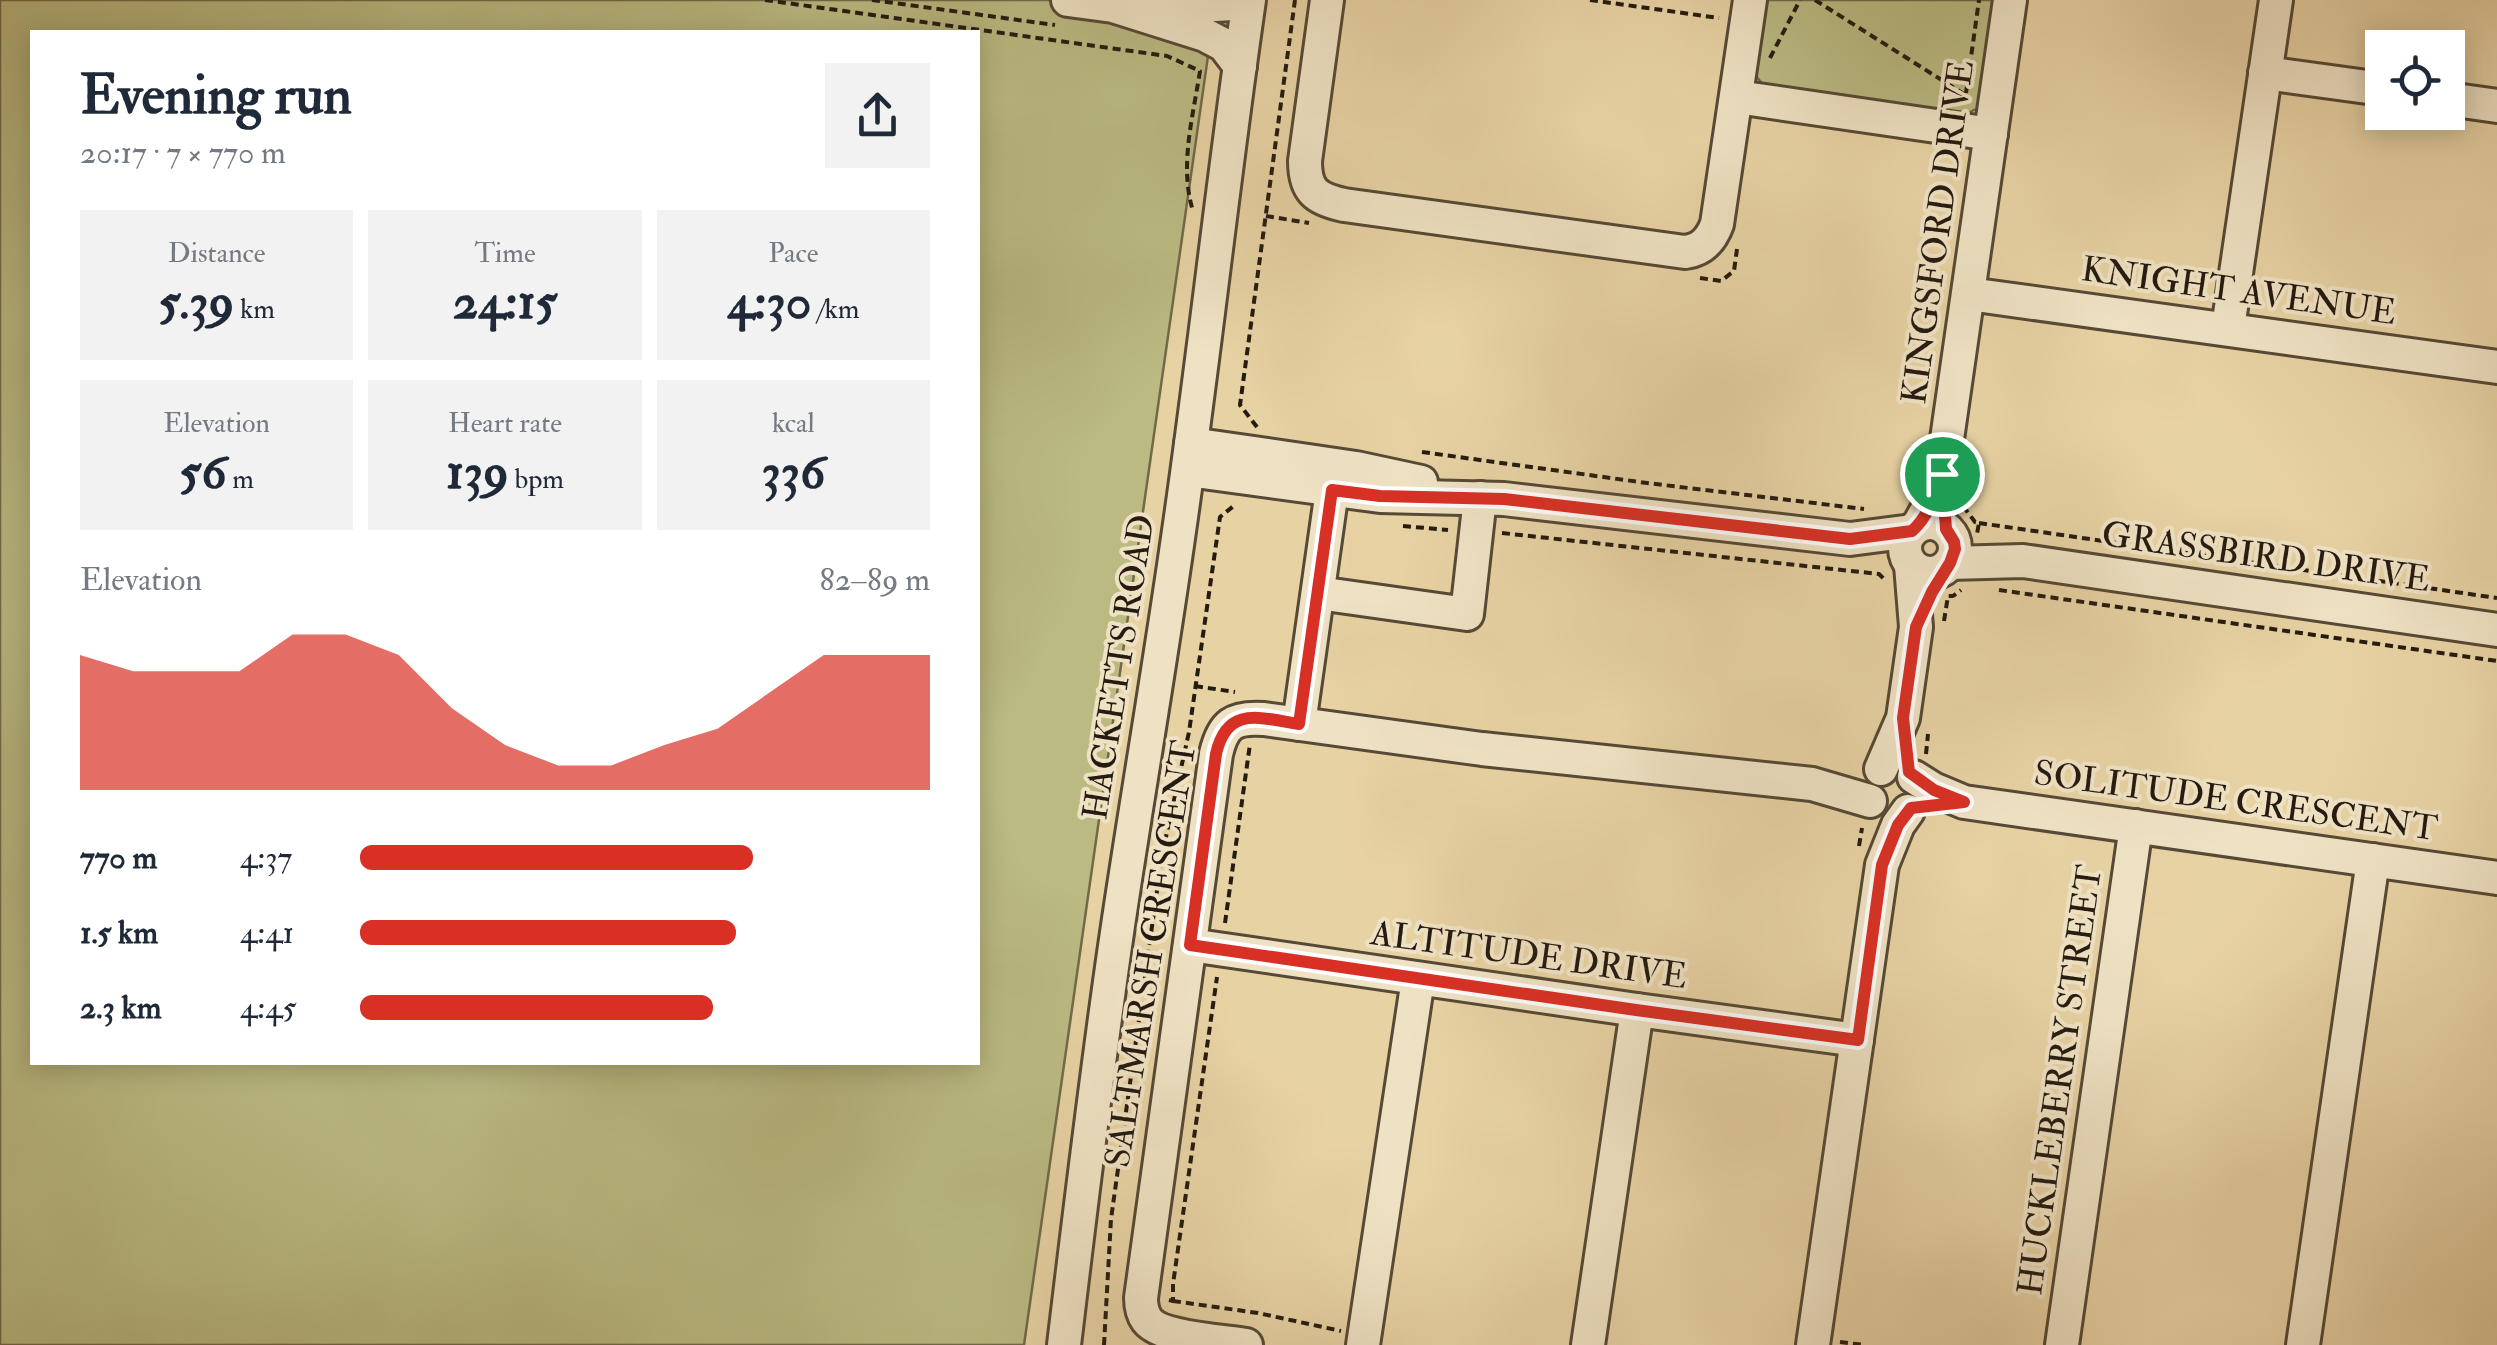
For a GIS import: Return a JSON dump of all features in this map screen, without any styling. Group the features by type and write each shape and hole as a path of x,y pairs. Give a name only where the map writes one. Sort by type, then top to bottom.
{"street":[{"path":"1068,14 1113,6 1209,6 1246,0"},
{"name":"HACKETTS ROAD","path":"1064,1345 1117,938 1190,457 1246,0"},
{"path":"1328,0 1305,161 1306,178 1319,197 1344,205 1666,251 1693,251 1707,242 1717,224 1747,99 1737,10"},
{"name":"KINGSFORD DRIVE","path":"1931,549 1969,294 1980,133 2010,0"},
{"path":"2228,328 2276,0"},
{"path":"1113,6 1205,34 1224,45 1240,66"},
{"path":"2266,72 2365,87"},
{"path":"1747,99 1980,133"},
{"path":"2465,101 2497,106"},
{"name":"KNIGHT AVENUE","path":"1969,294 2497,368"},
{"name":"GRASSBIRD DRIVE","path":"1190,457 1332,490 1380,496 1492,499 1850,539 2497,630"},
{"name":"GRASSBIRD DRIVE","path":"1190,457 1356,468 1492,499"},
{"path":"1299,724 1332,490"},
{"path":"1318,593 1480,616 1478,532 1492,499"},
{"path":"1827,1343 1858,1040 1882,865 1878,822 1893,790 1916,627 1932,592 1931,549"},
{"name":"SALTMARSH CRESCENT","path":"1246,1345 1159,1330 1147,1321 1141,1307 1216,754 1230,724 1242,719 1264,719 1482,749 1812,784"},
{"name":"SOLITUDE CRESCENT","path":"1812,784 1856,778 1893,790 1964,802 2497,878"},
{"name":"HUCKLEBERRY STREET","path":"2062,1345 2136,826"},
{"path":"2303,1345 2373,860"},
{"name":"ALTITUDE DRIVE","path":"1190,945 1858,1040"},
{"path":"1364,1341 1418,978"},
{"path":"1588,1345 1636,1010"}],"path":[{"path":"765,0 1167,56 1163,49"},
{"path":"872,0 1068,14"},
{"path":"1260,432 1240,405 1295,0"},
{"path":"1590,0 1737,10"},
{"path":"1747,99 1800,0"},
{"path":"1815,0 1966,93"},
{"path":"1980,0 1966,93 1980,133"},
{"path":"1410,451 1873,510"},
{"path":"1104,1345 1110,1218 1162,855 1189,732 1220,516 1239,502"},
{"path":"1424,529 1546,536 1879,574 1931,549 2497,598"},
{"path":"1984,588 2497,661"},
{"path":"1195,686 1242,693"},
{"path":"1173,1301 1258,1314 1364,1341"},
{"path":"1827,1343 1864,1345"}],"green space":[{"path":"0,0 1216,0 1024,1345 0,1345"},
{"path":"1761,0 1998,0 1981,103 1962,116 1767,89 1755,75"}],"route":[{"path":"1942,474 1946,529 1954,542 1954,556 1916,627 1903,718 1909,772 1934,790 1964,802 1911,808 1898,825 1882,865 1858,1040 1190,945 1216,754 1222,736 1230,724 1242,719 1299,724 1332,490 1380,496 1504,499 1850,539 1912,531 1937,492 1942,474"}]}
